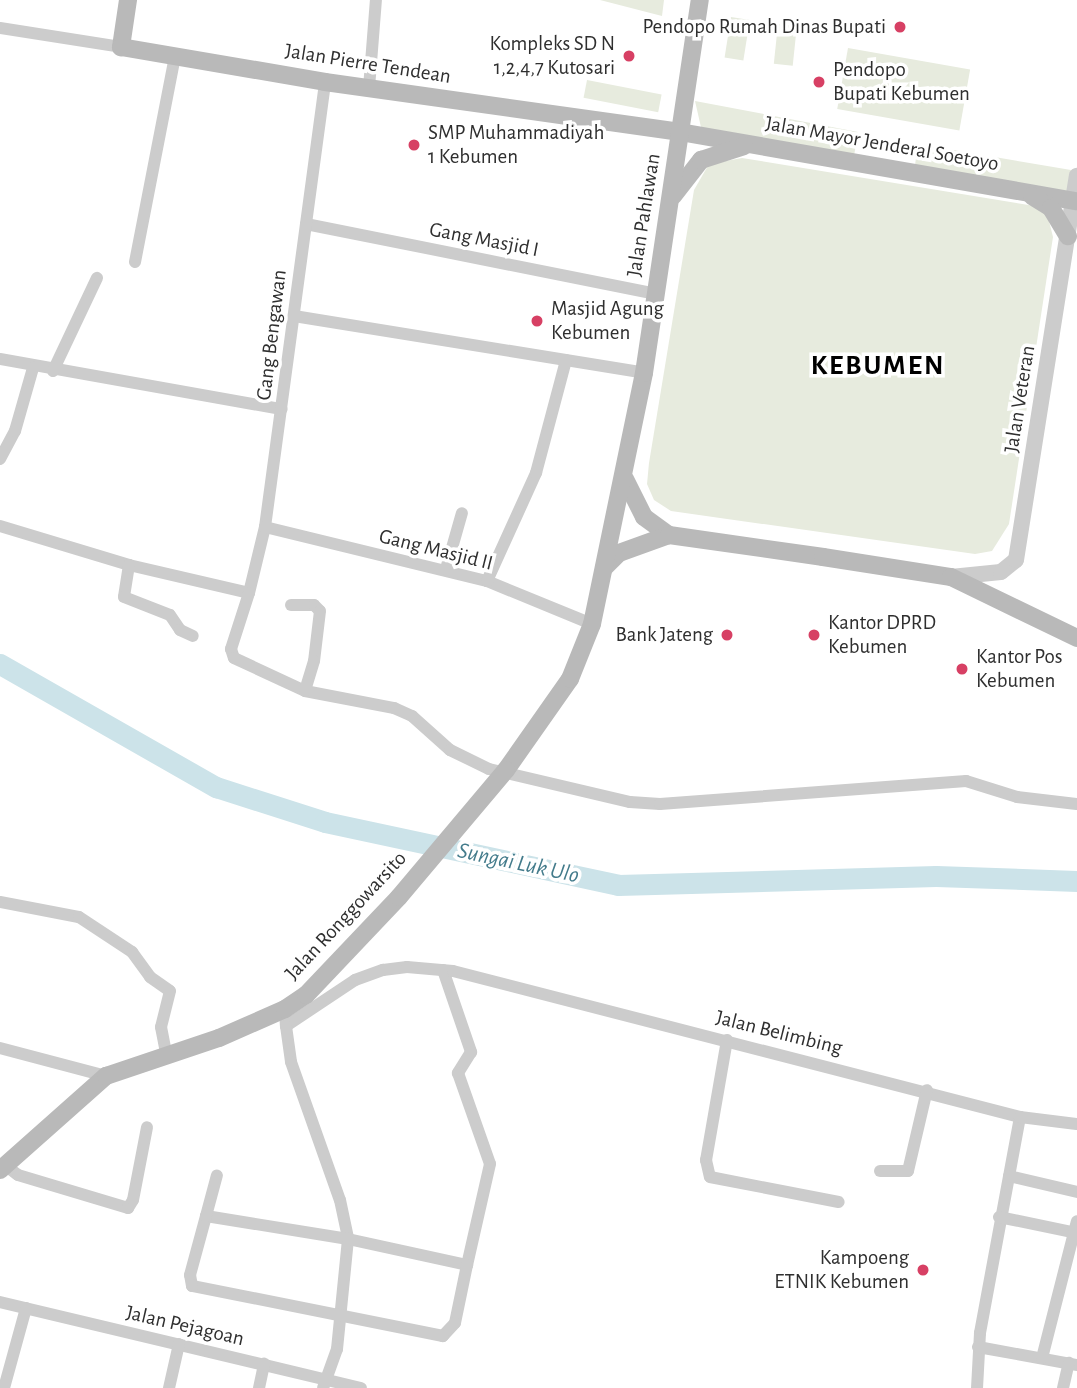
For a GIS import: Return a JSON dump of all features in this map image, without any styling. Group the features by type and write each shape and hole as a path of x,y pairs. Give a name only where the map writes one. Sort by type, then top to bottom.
{"main road":[{"path":"121,47 128,0"},
{"name":"Jalan Pahlawan","path":"604,568 643,373 700,0"},
{"name":"Jalan Pierre Tendean","path":"121,47 325,82 680,132"},
{"path":"684,103 703,136"},
{"path":"656,130 676,158"},
{"name":"Jalan Mayor Jenderal Soetoyo","path":"680,132 1075,200"},
{"path":"669,202 701,160 751,144"},
{"path":"1026,192 1051,208 1068,236"},
{"path":"624,477 644,517 669,535 951,577 993,595 1038,623 1077,638"},
{"path":"604,568 619,553 669,535"},
{"name":"Jalan Ronggowarsito","path":"3,1167 106,1076 286,1017 399,897 506,770 570,679 592,624 604,568"}],"street":[{"path":"369,88 376,0"},
{"path":"0,28 121,47"},
{"path":"135,262 175,57"},
{"name":"Gang Bengawan","path":"325,82 265,527 250,593 231,649 234,658 305,691 394,708 412,716 450,750 489,769 630,802 704,803 966,781 1017,797 1077,804"},
{"name":"Jalan Veteran","path":"951,577 1001,572 1016,561 1077,176"},
{"name":"Gang Masjid I","path":"306,224 655,294"},
{"path":"53,370 97,278"},
{"path":"294,316 643,373"},
{"path":"0,359 33,369 53,370 282,409"},
{"path":"487,581 536,473 566,360"},
{"path":"0,459 15,431 33,369"},
{"path":"446,569 462,513"},
{"path":"0,526 129,565 250,593"},
{"name":"Gang Masjid II","path":"265,527 487,581 592,624"},
{"path":"129,565 124,597 170,615 180,630 193,636"},
{"path":"291,605 314,605 320,611 305,691"},
{"path":"0,902 79,917 132,952 150,977 170,991 161,1027 167,1056"},
{"name":"Jalan Belimbing","path":"286,1017 355,980 408,967 443,970 927,1090 1020,1117 1077,1124"},
{"path":"217,1175 190,1275 191,1286 342,1317 449,1334 490,1164 458,1073 471,1052 443,970"},
{"path":"286,1017 291,1062 340,1200 348,1239 342,1317 324,1383"},
{"path":"727,1040 706,1160 710,1177 839,1202"},
{"path":"0,1048 106,1076"},
{"path":"880,1171 908,1171 927,1090"},
{"path":"977,1388 978,1347 999,1217 1020,1117"},
{"path":"3,1167 18,1175 112,1207 128,1208 133,1200 148,1127"},
{"path":"1009,1176 1077,1192"},
{"path":"206,1216 348,1239 467,1265"},
{"path":"999,1217 1076,1229 1042,1358"},
{"name":"Jalan Pejagoan","path":"0,1302 264,1364 324,1383 361,1388"},
{"path":"4,1388 26,1308"},
{"path":"169,1388 179,1344"},
{"path":"978,1347 1073,1364 1063,1388"},
{"path":"259,1388 264,1364"}],"shaded area":[{"path":"600,0 664,0 662,16"},
{"path":"731,17 750,20 743,60 725,57"},
{"path":"778,24 797,26 793,66 774,64"},
{"path":"848,48 970,70 959,131 837,109"},
{"path":"587,80 662,95 658,112 584,98"},
{"path":"695,101 858,132 853,162 703,136"},
{"path":"918,144 1077,171 1077,195 914,172"},
{"path":"742,158 1035,206 1047,213 1053,237 1009,524 992,551 975,554 671,511 654,500 647,484 649,463 694,190 709,164"}],"waterway":[{"name":"Sungai Luk Ulo","path":"0,664 216,787 325,822 618,885 936,876 1077,881"}],"place":[{"name":"Pendopo Rumah Dinas Bupati","path":"900,27"},
{"name":"Kompleks SD N 1,2,4,7 Kutosari","path":"629,56"},
{"name":"Pendopo Bupati Kebumen","path":"819,82"},
{"name":"SMP Muhammadiyah 1 Kebumen","path":"414,145"},
{"name":"Masjid Agung Kebumen","path":"537,321"},
{"name":"Bank Jateng","path":"727,635"},
{"name":"Kantor DPRD Kebumen","path":"814,635"},
{"name":"Kantor Pos Kebumen","path":"962,669"},
{"name":"Kampoeng ETNIK Kebumen","path":"923,1270"}],"district":[{"name":"KEBUMEN","path":"878,366"}]}
